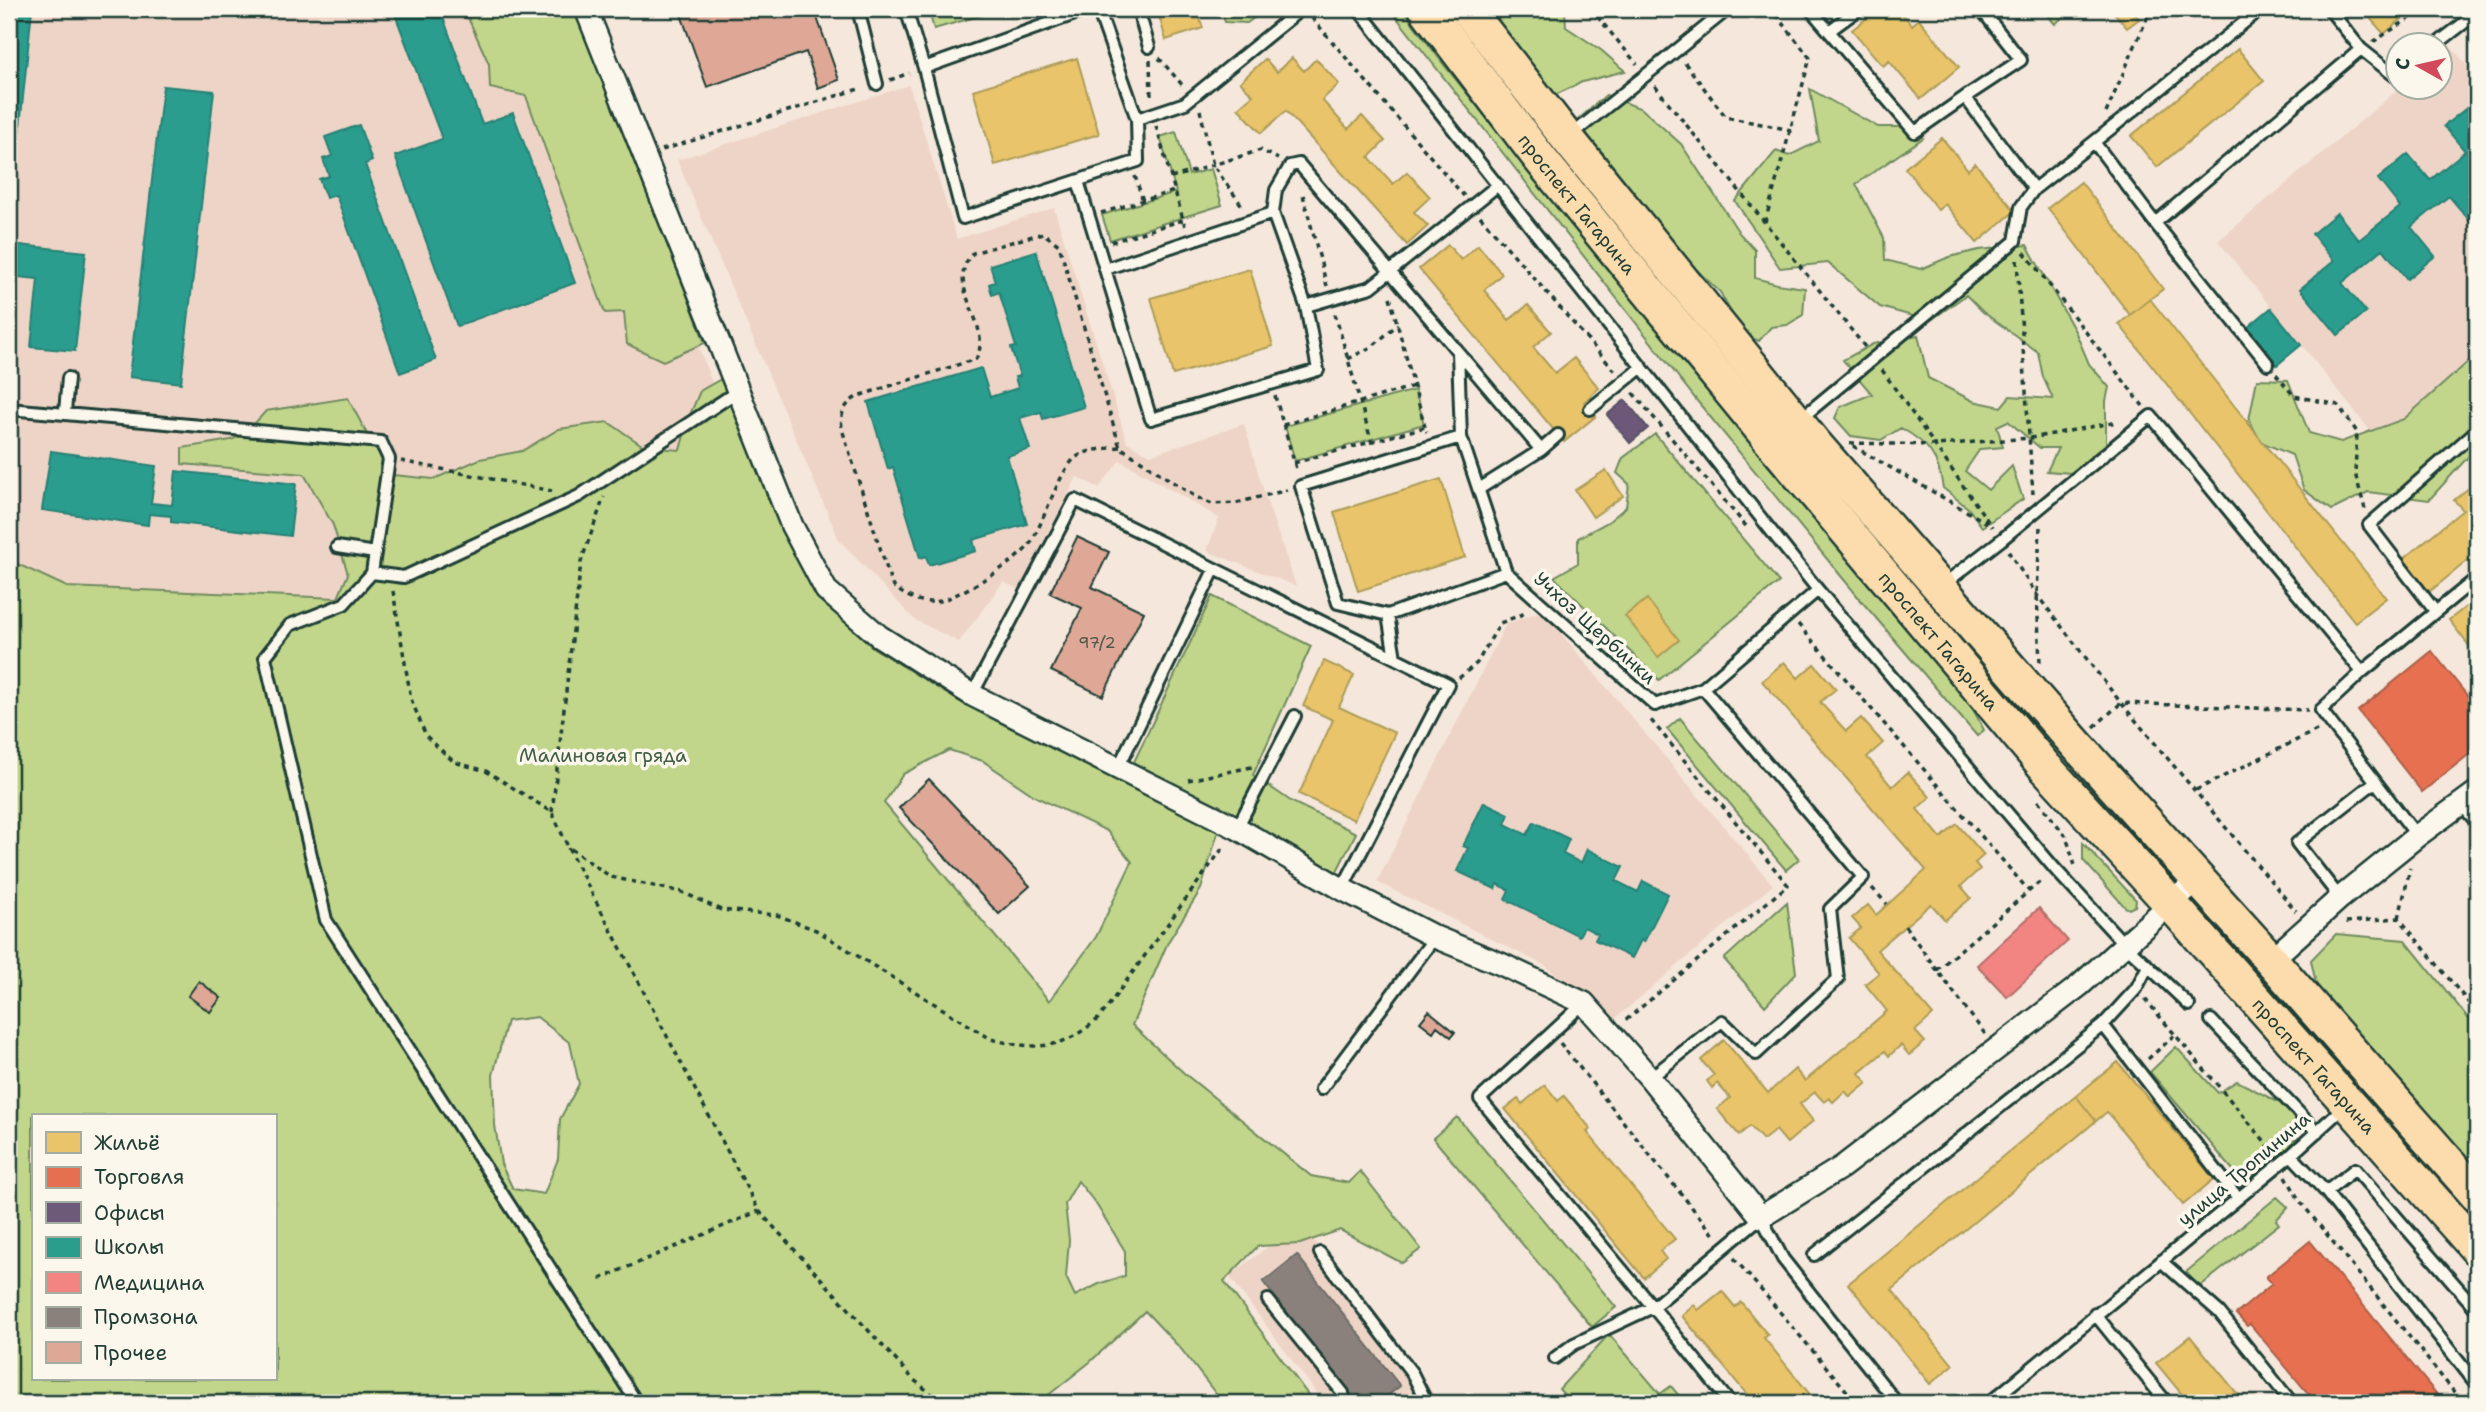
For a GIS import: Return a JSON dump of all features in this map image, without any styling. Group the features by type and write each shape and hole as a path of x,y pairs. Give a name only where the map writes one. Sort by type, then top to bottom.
{"main road":[{"name":"проспект Гагарина","path":"1426,9 1541,160 2046,768 2171,904 2477,1249"},
{"name":"проспект Гагарина","path":"1467,9 1567,138 1797,422 2075,743 2271,960 2477,1195"}],"street":[{"path":"586,9 792,526 826,590 879,636 972,695 1237,828 1342,889 1435,937 1584,1003 1650,1078 1761,1217 1842,1167 2079,986 2198,879"},
{"path":"2271,960 2340,898 2417,836 2470,798"}],"lane":[{"path":"858,9 877,84"},
{"path":"906,9 925,68 963,218 1138,161 1137,119 1098,9"},
{"path":"925,68 1089,9"},
{"path":"1138,9 1149,47"},
{"path":"1137,119 1185,103 1303,9"},
{"path":"1358,9 1818,590 2055,869 2125,945 2189,1005"},
{"path":"1567,138 1728,9"},
{"path":"1810,9 1915,132 2021,60 1981,9"},
{"path":"1829,31 1859,9"},
{"path":"1797,422 2015,241 2021,207 2034,189 2261,9"},
{"path":"2329,9 2361,49 2384,67"},
{"path":"2452,32 2477,13"},
{"path":"2155,223 2361,49"},
{"path":"1965,97 2034,189"},
{"path":"2094,142 2268,364"},
{"path":"1078,181 1151,419 1318,370 1306,306 1273,213 1276,190 1290,166 1298,164 1386,275 1458,352 1541,450"},
{"path":"1306,306 1371,288 1497,185"},
{"path":"1105,269 1273,213"},
{"path":"1458,352 1461,437 1506,572 1388,615 1338,603 1301,486 1461,437"},
{"path":"1590,409 1642,367"},
{"path":"65,412 68,378"},
{"path":"372,573 404,577 579,496 738,391"},
{"path":"9,409 381,442 389,459 372,573 344,604 290,625 265,657 326,920 637,1403"},
{"path":"1941,586 2151,416 2362,672"},
{"path":"2435,611 2369,525 2477,430"},
{"path":"1479,489 1541,450 1558,435"},
{"path":"972,695 1074,500 1448,684 1342,889"},
{"path":"337,547 375,553"},
{"path":"1118,768 1214,570"},
{"name":"Учхоз Щербинки","path":"1506,572 1655,705 1703,688"},
{"path":"2417,836 2321,710 2362,672 2477,578"},
{"path":"1650,1078 1722,1021 1756,1054 1838,979 1830,909 1863,877 1703,688 1818,590"},
{"path":"1388,615 1395,658"},
{"path":"1237,828 1295,716"},
{"path":"2340,898 2297,843 2375,782"},
{"path":"2470,798 2477,823"},
{"path":"1321,1089 1435,937"},
{"path":"1814,1255 2102,1025 2136,989 2148,966"},
{"path":"1584,1003 1480,1099 1730,1403"},
{"path":"2211,1020 2317,1132"},
{"path":"2102,1025 2238,1198"},
{"name":"улица Тропинина","path":"1989,1403 2291,1155 2348,1103"},
{"path":"2291,1155 2326,1192 2477,1385"},
{"path":"2326,1192 2355,1169 2477,1310"},
{"path":"1555,1357 1574,1344 1653,1307 1761,1217 1783,1259 1897,1403"},
{"path":"1320,1253 1412,1373 1427,1403"},
{"path":"2161,1261 2220,1312 2292,1403"},
{"path":"1268,1300 1343,1393 1345,1403"},
{"path":"2095,1314 2167,1403"}],"path":[{"path":"1303,9 1746,527"},
{"path":"1765,223 1810,58 1772,9"},
{"path":"2094,142 2151,9"},
{"path":"2361,49 2424,9"},
{"path":"1685,63 1726,117 1791,130"},
{"path":"660,150 925,68"},
{"path":"1152,114 1189,241"},
{"path":"1171,178 1261,150 1290,166"},
{"path":"1131,164 1143,201"},
{"path":"1089,217 1175,191"},
{"path":"1098,246 1182,220"},
{"path":"1120,447 1084,453 1069,465 1029,546 1016,560 939,602 919,601 901,593 892,585 841,419 843,409 858,396 976,359 982,342 962,281 963,268 974,253 1043,233 1059,245 1120,447 1196,497 1212,504 1236,503 1301,486 1271,384"},
{"path":"1848,443 1935,446 2031,438 2151,416 2015,241"},
{"path":"1386,275 1432,446"},
{"path":"1348,359 1373,346 1398,324"},
{"path":"2268,364 2294,396 2338,405 2357,432 2354,473 2369,525"},
{"path":"1283,425 1414,386"},
{"path":"1294,463 1425,427"},
{"path":"1843,437 1848,443 1991,526"},
{"path":"389,459 579,496"},
{"path":"612,475 581,562 552,812 759,1211 914,1380 943,1403"},
{"path":"390,575 411,699 426,736 454,761 486,771 552,812"},
{"path":"1448,684 1466,674 1478,663 1500,623 1545,606"},
{"path":"1790,615 2029,891"},
{"path":"2090,731 2121,703 2321,710"},
{"path":"1620,1025 1788,885 1643,711"},
{"path":"2196,790 2330,723"},
{"path":"1185,780 1266,764 1271,766"},
{"path":"568,847 611,877 682,892 721,910 777,915 816,930 991,1039 1021,1047 1061,1044 1083,1033 1101,1016 1237,828"},
{"path":"2399,918 2417,836"},
{"path":"1937,970 2055,869"},
{"path":"1863,877 1887,904"},
{"path":"1905,926 1988,1038"},
{"path":"2136,989 2275,1153 2299,1200 2463,1403"},
{"path":"2469,1003 2477,996"},
{"path":"1552,1033 1724,1247 1857,1403"},
{"path":"2136,1069 2175,1035"},
{"path":"600,1279 759,1211"}],"shaded area":[{"path":"9,9 570,9 734,440 374,616 67,587 9,560"},
{"path":"2454,50 2477,78 2477,363 2380,443 2218,241 2384,101 2454,102"},
{"path":"909,85 957,239 1054,208 1127,442 1150,455 1244,424 1296,586 1207,551 1219,518 1120,460 1099,488 1077,477 1019,589 1003,582 959,642 915,620 839,540 677,160"},
{"path":"1542,611 1773,885 1612,1021 1546,966 1377,882 1506,624"},
{"path":"1300,1223 1441,1403 1324,1403 1229,1276"}],"green space":[{"path":"464,9 579,9 705,343 663,361 627,344 624,312 605,313 526,96 490,88 489,64"},
{"path":"928,9 1003,9 934,29"},
{"path":"1221,9 1266,9 1247,23 1225,22"},
{"path":"1390,9 1402,9 1671,347 1780,480 1888,603 1968,700 1984,730 1977,736 1864,604 1698,402"},
{"path":"1484,9 1565,9 1566,27 1601,50 1625,71 1582,82 1551,97"},
{"path":"2042,9 2072,9 2055,24"},
{"path":"1810,89 1878,127 1905,127 1923,138 1856,184 1884,238 1885,260 1921,269 1949,257 1979,250 2027,245 2076,333 2089,364 2109,387 2106,401 2106,447 2071,473 2047,471 2058,448 2040,448 2008,421 1997,426 2003,447 1980,449 1965,471 1988,490 2012,466 2023,499 1982,527 1968,508 1943,488 1935,459 1919,440 1901,428 1881,440 1851,436 1835,418 1840,407 1872,394 1843,360 1873,344 1918,335 1928,378 1973,401 2001,407 2010,396 2053,399 2043,377 2038,352 1983,312 1966,295 1930,321 1880,307 1828,263 1780,268 1735,201 1776,151 1789,156 1819,141"},
{"path":"1606,95 1642,109 1681,144 1740,234 1755,250 1755,278 1805,288 1803,315 1787,325 1771,327 1759,341 1743,334 1720,292 1682,256 1620,187 1604,154 1572,125"},
{"path":"1176,132 1189,175 1211,169 1222,205 1110,240 1102,215 1176,192 1160,137"},
{"path":"2477,354 2477,447 2429,500 2368,492 2332,510 2304,490 2292,455 2261,442 2249,420 2257,379 2288,380 2309,433 2341,442 2404,419"},
{"name":"Малиновая гряда","path":"721,379 814,589 872,647 957,700 1219,829 1201,889 1168,942 1132,1025 1185,1074 1311,1176 1349,1183 1360,1171 1421,1249 1402,1263 1340,1230 1300,1244 1258,1246 1224,1281 1314,1403 1223,1403 1181,1349 1145,1311 1090,1362 1041,1401 9,1403 9,560 67,587 338,598 348,574 333,525 304,474 182,464 182,448 231,440 245,434 266,411 348,398 393,475 434,479 480,459 522,451 559,429 608,422 645,447 680,450 700,391","holes":["949,750 983,761 1036,797 1107,831 1132,862 1096,937 1049,1001 884,803 903,774","537,1017 570,1043 579,1084 560,1119 558,1159 544,1194 513,1189 501,1164 495,1125 493,1075 507,1021","1078,1181 1096,1204 1125,1251 1125,1276 1101,1283 1075,1296 1066,1277 1069,1240 1065,1204"]},
{"path":"1415,390 1424,424 1295,461 1285,426"},
{"path":"1655,434 1779,582 1659,680 1554,577 1578,563 1578,538 1608,522 1626,507 1629,484 1617,473 1623,458"},
{"path":"1212,596 1311,646 1253,775 1292,802 1356,833 1336,873 1230,811 1133,764"},
{"path":"1680,718 1799,859 1786,870 1667,729"},
{"path":"2083,843 2136,900 2135,906 2129,909 2125,907 2083,860"},
{"path":"1787,902 1796,973 1765,1006 1724,959"},
{"path":"2336,934 2405,940 2477,1029 2477,1175 2320,1003 2311,960"},
{"path":"2176,1047 2218,1093 2237,1081 2282,1104 2303,1127 2288,1149 2244,1183 2150,1072"},
{"path":"1457,1117 1616,1307 1592,1327 1433,1138"},
{"path":"2277,1197 2288,1207 2276,1220 2279,1224 2199,1287 2186,1272"},
{"path":"1609,1334 1660,1394 1671,1386 1685,1403 1571,1403 1559,1389"}],"building: Жильё":[{"path":"1157,9 1197,9 1203,28 1166,40"},
{"path":"1878,9 1898,9 1912,25 1919,19 1959,67 1921,99 1889,61 1883,66 1852,30"},
{"path":"2111,9 2131,9 2139,19 2127,28"},
{"path":"2362,9 2407,9 2410,12 2384,32"},
{"path":"2238,49 2264,81 2157,167 2131,136"},
{"path":"1077,58 1099,134 995,165 973,90"},
{"path":"1292,58 1304,71 1316,59 1339,84 1322,100 1348,129 1362,116 1385,141 1369,157 1393,184 1407,172 1430,197 1414,212 1428,226 1407,245 1286,111 1261,133 1238,108 1253,95 1240,82 1265,59 1277,72"},
{"path":"1942,138 1968,170 1975,163 2015,211 1977,243 1945,204 1938,210 1905,168"},
{"path":"2081,182 2163,289 2130,315 2048,208"},
{"path":"1448,245 1461,260 1478,245 1502,274 1484,290 1509,320 1528,305 1551,332 1533,347 1555,373 1574,358 1599,388 1584,402 1596,416 1564,442 1419,269"},
{"path":"1250,269 1273,346 1173,375 1151,298"},
{"path":"2150,299 2386,598 2355,622 2119,324"},
{"path":"1606,470 1623,496 1593,517 1575,490"},
{"path":"1441,479 1465,557 1358,591 1334,512"},
{"path":"2477,481 2477,533 2470,540 2477,553 2429,592 2403,559 2463,510 2454,500"},
{"path":"1647,599 1679,640 1658,657 1625,616"},
{"path":"2476,599 2477,641 2470,647 2449,620"},
{"path":"1324,661 1354,675 1339,707 1395,733 1354,820 1299,794 1333,720 1303,706"},
{"path":"1784,662 1798,678 1814,664 1836,689 1820,702 1846,731 1861,718 1883,743 1867,757 1892,787 1908,772 1930,797 1917,809 1941,838 1957,824 1984,855 1975,863 1980,869 1961,886 1971,898 1945,920 1931,904 1877,950 1933,1015 1915,1031 1925,1042 1909,1055 1901,1045 1889,1056 1885,1051 1859,1073 1867,1083 1850,1097 1845,1091 1833,1102 1829,1098 1824,1102 1815,1092 1800,1104 1813,1121 1787,1143 1776,1130 1763,1140 1750,1126 1739,1135 1717,1109 1730,1098 1717,1083 1712,1088 1707,1081 1714,1075 1701,1060 1724,1040 1768,1093 1795,1069 1805,1081 1887,1011 1865,984 1879,973 1849,938 1861,928 1852,918 1868,905 1876,915 1926,870 1762,681"},
{"path":"2118,1062 2214,1179 2183,1205 2107,1112 2096,1121 2076,1096"},
{"path":"1545,1085 1558,1101 1564,1096 1591,1129 1587,1132 1675,1239 1660,1251 1666,1259 1644,1278 1505,1109 1518,1099 1522,1104"},
{"path":"2076,1096 2096,1121 1892,1290 1953,1365 1930,1384 1848,1284"},
{"path":"1722,1291 1735,1307 1741,1302 1768,1335 1764,1338 1817,1403 1754,1403 1682,1316 1694,1305 1698,1310"},
{"path":"2190,1336 2245,1403 2189,1403 2156,1363"}],"building: Торговля":[{"path":"2432,651 2477,708 2477,748 2422,792 2358,711"},
{"path":"2310,1241 2444,1403 2316,1403 2250,1324 2247,1326 2236,1314 2272,1284 2266,1277"}],"building: Офисы":[{"path":"1625,400 1648,428 1630,443 1607,415"}],"building: Школы":[{"path":"9,9 32,9 9,234"},
{"path":"393,9 440,9 482,124 513,113 575,283 457,326 395,156 442,139"},
{"path":"163,86 214,91 181,383 129,377"},
{"path":"2474,102 2477,106 2477,224 2474,226 2449,196 2411,227 2435,256 2407,279 2383,249 2342,283 2366,312 2338,335 2300,289 2334,261 2312,234 2337,213 2359,240 2400,207 2378,179 2408,154 2430,180 2465,151 2444,126"},
{"path":"359,125 372,161 365,164 436,360 400,373 336,195 326,198 319,179 329,176 323,159 332,156 325,137"},
{"path":"9,244 86,252 75,351 31,347 38,279 9,276"},
{"path":"1036,251 1084,407 1043,419 1041,412 1020,418 1030,449 1007,456 1027,524 973,540 976,551 929,565 926,556 920,558 893,467 888,469 868,402 981,368 990,397 1018,388 1015,377 1020,376 1011,348 1016,347 999,292 992,295 989,284 995,282 990,265"},
{"path":"2271,308 2301,345 2277,365 2247,328"},
{"path":"51,451 156,466 151,503 172,505 176,471 296,484 290,536 171,522 171,516 149,514 148,525 42,510"},
{"path":"1484,802 1509,814 1505,824 1527,835 1534,822 1569,839 1563,854 1581,863 1587,849 1623,867 1616,881 1638,892 1643,881 1668,894 1644,942 1641,940 1632,958 1595,940 1598,934 1584,927 1579,936 1505,899 1509,890 1497,884 1495,889 1457,871 1468,848 1463,846"}],"building: Медицина":[{"path":"2039,908 2068,941 2007,997 1977,965"}],"building: Промзона":[{"path":"1297,1255 1400,1386 1386,1397 1391,1403 1357,1403 1263,1282"}],"building: Прочее":[{"path":"679,9 814,9 839,80 818,88 806,52 707,87"},
{"path":"1077,537 1109,552 1092,587 1144,612 1103,696 1051,671 1082,608 1050,593"},
{"path":"929,779 1030,886 999,914 899,808"},
{"path":"199,981 221,998 210,1012 188,996"},
{"path":"1429,1011 1455,1032 1451,1037 1437,1026 1433,1032 1420,1022"}]}
